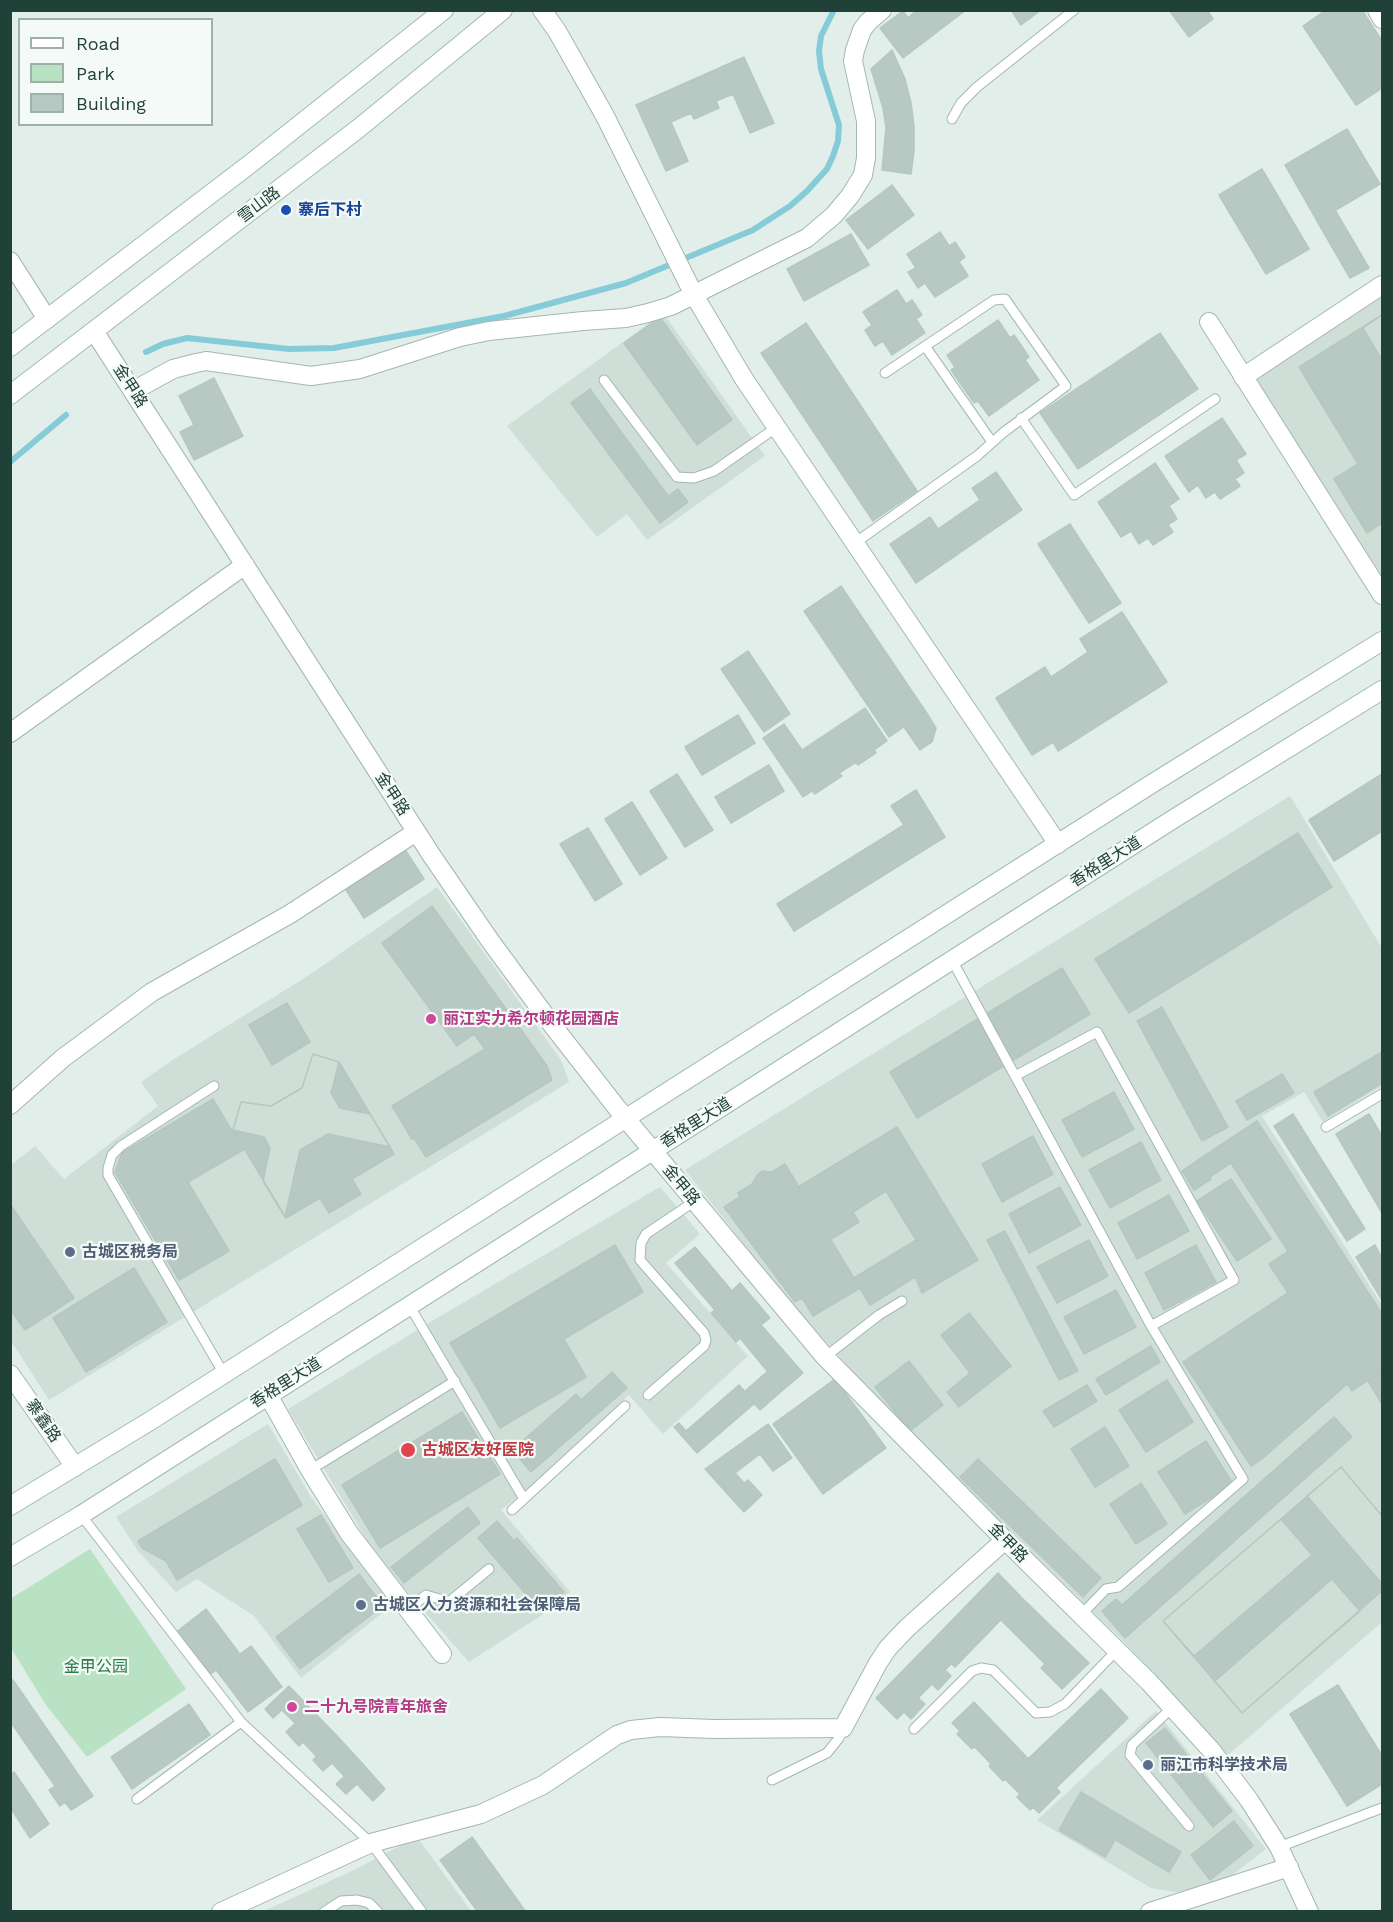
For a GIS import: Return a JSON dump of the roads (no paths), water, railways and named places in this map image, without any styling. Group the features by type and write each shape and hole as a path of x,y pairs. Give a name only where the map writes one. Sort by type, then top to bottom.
{"street":[{"path":"10,347 269,150 444,10"},
{"name":"雪山路","path":"10,395 359,128 503,10"},
{"path":"542,10 557,31 605,116 693,295 744,379 1058,844"},
{"path":"133,391 173,369 196,363 206,362 311,376 336,374 391,361 480,333 626,318 671,306 807,238 834,215 863,176 867,140 864,104 853,61 862,30 868,21 882,10"},
{"path":"1377,10 1383,19"},
{"path":"10,261 47,319"},
{"path":"1243,376 1383,285"},
{"path":"1209,322 1383,595"},
{"name":"金甲路","path":"94,331 416,832 491,942 553,1026 626,1118 825,1357 1173,1707 1211,1750 1249,1800 1279,1847 1309,1911"},
{"path":"10,733 245,565"},
{"path":"10,1506 224,1374 1058,844 1383,641"},
{"name":"香格里大道","path":"10,1557 81,1515 1175,818 1383,690"},
{"path":"10,1105 63,1058 152,992 290,914 416,832"},
{"name":"寨鑫路","path":"10,1374 75,1467"},
{"path":"268,1395 349,1533 442,1654"},
{"path":"221,1911 371,1843 482,1814 543,1785 617,1735 631,1730 660,1727 843,1728 888,1648 907,1628 1005,1540"},
{"path":"1150,1911 1289,1867"}],"lane":[{"path":"952,119 961,103 977,87 1074,10"},
{"path":"855,543 977,456 1022,418 1066,386 1005,298 994,300 885,374"},
{"path":"925,346 992,442"},
{"path":"604,380 677,477 694,478 714,471 777,427"},
{"path":"1022,418 1074,495 1215,399"},
{"path":"952,960 1151,1326 1243,1479 1118,1587 1106,1589 1081,1615"},
{"path":"1015,1076 1097,1032 1234,1280 1151,1326"},
{"path":"214,1086 121,1146 112,1155 108,1175 224,1374"},
{"path":"1326,1127 1383,1094"},
{"path":"648,1395 704,1346 706,1340 704,1333 640,1260 641,1243 646,1234 695,1201"},
{"path":"825,1357 879,1315 902,1301"},
{"path":"409,1305 524,1499"},
{"path":"310,1470 455,1381"},
{"path":"512,1510 625,1406"},
{"path":"81,1515 241,1722 371,1843 422,1911"},
{"path":"408,1610 426,1595 448,1602 489,1569"},
{"path":"914,1729 972,1671 981,1668 993,1670 1036,1713 1050,1712 1065,1704 1117,1650"},
{"path":"1173,1707 1132,1745 1130,1755 1189,1826"},
{"path":"137,1799 241,1722"},
{"path":"772,1780 827,1753 839,1738 843,1728"},
{"path":"1279,1847 1383,1808"},
{"path":"324,1911 341,1901 357,1900 369,1903 378,1911"}],"waterway":[{"path":"146,352 163,344 187,338 289,349 334,348 504,316 626,283 753,230 790,206 807,191 827,169 833,156 838,141 839,125 821,69 819,51 821,36 834,10"},
{"path":"10,462 66,415"}],"place":[{"name":"寨后下村","path":"286,210"},
{"name":"丽江实力希尔顿花园酒店","path":"431,1019"},
{"name":"古城区税务局","path":"70,1252"},
{"name":"古城区友好医院","path":"408,1450"},
{"name":"古城区人力资源和社会保障局","path":"361,1605"},
{"name":"二十九号院青年旅舍","path":"292,1707"},
{"name":"丽江市科学技术局","path":"1148,1765"}],"park label":[{"name":"金甲公园","path":"96,1667"}]}
